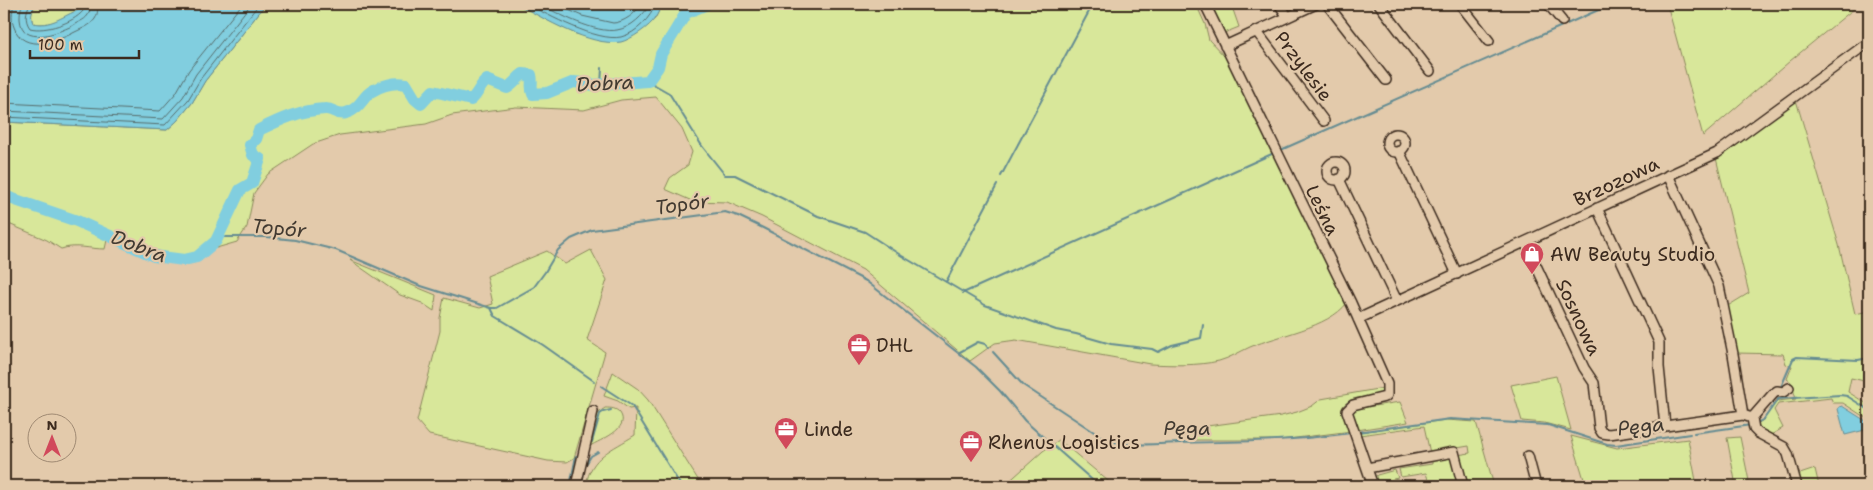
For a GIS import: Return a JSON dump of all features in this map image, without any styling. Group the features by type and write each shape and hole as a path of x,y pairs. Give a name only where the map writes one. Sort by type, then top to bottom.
{"street":[{"name":"Leśna","path":"1205,4 1387,384 1385,397 1380,400 1349,407 1348,413 1367,468"},
{"name":"Przylesie","path":"1278,4 1288,17"},
{"name":"Przylesie","path":"1225,46 1316,4"},
{"path":"1327,4 1386,80"},
{"path":"1379,4 1430,71"},
{"path":"1460,4 1489,41"},
{"path":"1548,4 1562,22"},
{"name":"Przylesie","path":"1257,32 1324,121"},
{"name":"Brzozowa","path":"1358,320 1717,153 1869,42"},
{"path":"1400,151 1457,274"},
{"path":"1668,175 1719,286 1733,354 1750,420 1758,433 1784,447 1788,454 1797,486"},
{"path":"1339,179 1397,301"},
{"path":"1596,208 1659,342 1659,367 1665,426 1750,420 1783,390"},
{"name":"Sosnowa","path":"1525,242 1584,368 1592,377 1599,428 1602,433 1609,434 1665,426"},
{"path":"576,486 594,411"},
{"path":"1373,486 1367,468 1454,452 1463,486"},
{"path":"1528,456 1536,486"}],"green space":[{"path":"36,4 78,4 79,9 57,21 39,24 33,23 32,18"},
{"path":"266,4 517,4 576,34 612,42 655,19 662,4 1196,4 1205,24 1209,40 1227,59 1347,303 1339,312 1315,325 1250,347 1231,357 1211,363 1184,365 1150,364 1016,340 995,343 970,361 863,270 762,217 727,202 692,201 665,189 670,178 688,165 692,152 682,129 656,97 621,100 584,110 516,107 452,115 426,124 340,135 313,144 268,174 254,193 247,227 237,242 213,249 204,249 195,253 179,256 146,248 86,220 84,229 107,240 105,249 77,247 61,249 47,240 4,222 4,122 167,130 192,103 205,81"},
{"path":"1211,4 1231,4 1239,27 1224,33"},
{"path":"1667,4 1863,4 1856,7 1790,61 1703,136"},
{"path":"1796,100 1839,245 1855,314 1869,311 1869,382 1851,378 1848,392 1869,405 1869,420 1843,403 1833,403 1831,398 1778,404 1774,410 1783,428 1769,436 1759,430 1756,425 1763,420 1777,401 1796,399 1791,382 1787,379 1792,366 1786,364 1783,354 1736,353 1726,307 1749,293 1716,158 1679,175"},
{"path":"591,250 607,280 587,340 605,352 574,458 567,462 548,461 429,435 417,421 440,331 440,318 444,298 480,308 493,304 487,276 547,251 565,264"},
{"path":"350,260 436,295 434,311 422,303 400,295"},
{"path":"613,372 638,389 648,400 702,486 586,486 588,476 597,461 610,450 635,435 636,408 629,409 618,401 604,396"},
{"path":"1556,376 1571,430 1544,423 1522,421 1511,385"},
{"path":"1383,388 1376,397 1350,400 1343,406 1342,411 1352,431 1280,440 1188,440 1189,431 1207,426 1281,416 1312,406 1321,399"},
{"path":"1400,402 1408,422 1357,430 1352,415 1354,409"},
{"path":"605,408 613,409 620,413 621,424 613,433 590,446 594,423 598,414"},
{"path":"1446,420 1476,422 1494,486 1430,486 1426,473 1401,477 1399,469 1432,464 1432,459 1470,453 1469,446 1453,447 1430,453 1424,426 1360,435 1359,432"},
{"path":"1571,436 1617,448 1688,439 1697,486 1586,486"},
{"path":"1740,437 1750,486 1736,486 1727,438"},
{"path":"1059,440 1114,486 1004,486 1043,451"},
{"path":"1815,469 1819,486 1800,486 1797,475"},
{"path":"1395,470 1398,478 1393,479 1388,486 1377,486 1374,479 1377,475"}],"water":[{"path":"4,4 36,4 33,11 33,23 45,24 76,11 79,9 78,4 266,4 205,81 192,103 167,130 4,122"},
{"path":"517,4 662,4 653,21 640,32 630,39 621,42 609,42 581,36"},
{"path":"1842,406 1869,423 1869,429 1845,435 1838,409"}],"waterway":[{"name":"Dobra","path":"4,196 77,221 154,256 184,260 197,257 216,241 240,190 252,183 260,159 253,155 250,145 256,139 259,130 283,119 308,111 328,109 340,114 346,113 355,109 372,91 393,84 406,84 415,99 421,104 433,91 471,100 487,80 507,88 523,74 531,75 533,94 547,93 574,82 594,85 648,81 658,67 661,54 686,13 707,4"},
{"path":"1001,176 1093,4"},
{"path":"1283,149 1612,4"},
{"path":"601,85 602,68"},
{"path":"648,81 669,93 702,146 725,175 735,175 818,216 865,232 985,305 1056,330 1111,344 1152,349 1158,352 1172,345 1201,338 1203,325"},
{"path":"963,293 1274,153"},
{"path":"946,282 997,185"},
{"name":"Topór","path":"218,237 267,237 295,240 336,250 418,285 491,308 497,308 534,287 558,250 571,239 592,230 725,212 763,228 866,281 976,367 1000,391 1025,421 1099,486"},
{"path":"491,308 495,316 543,345 594,381"},
{"name":"Pęga","path":"958,353 978,342 985,344 988,348"},
{"name":"Pęga","path":"993,352 1023,385 1106,440 1123,444 1244,442 1351,433"},
{"path":"1781,387 1793,359 1797,357 1858,360 1869,358"},
{"path":"601,386 632,406 681,486"},
{"name":"Pęga","path":"1755,424 1764,419 1778,399 1840,395 1847,396 1869,410"},
{"path":"592,442 600,414 611,410"},
{"name":"Pęga","path":"1358,432 1450,419 1548,425 1607,444 1616,445 1690,434"},
{"name":"Pęga","path":"1694,433 1751,425"},
{"path":"585,466 591,456 598,452"},
{"path":"570,486 576,456"},
{"path":"582,486 584,470"}],"place":[{"name":"AW Beauty Studio","path":"1532,275"},
{"name":"DHL","path":"859,366"},
{"name":"Linde","path":"786,450"},
{"name":"Rhenus Logistics","path":"971,463"}]}
